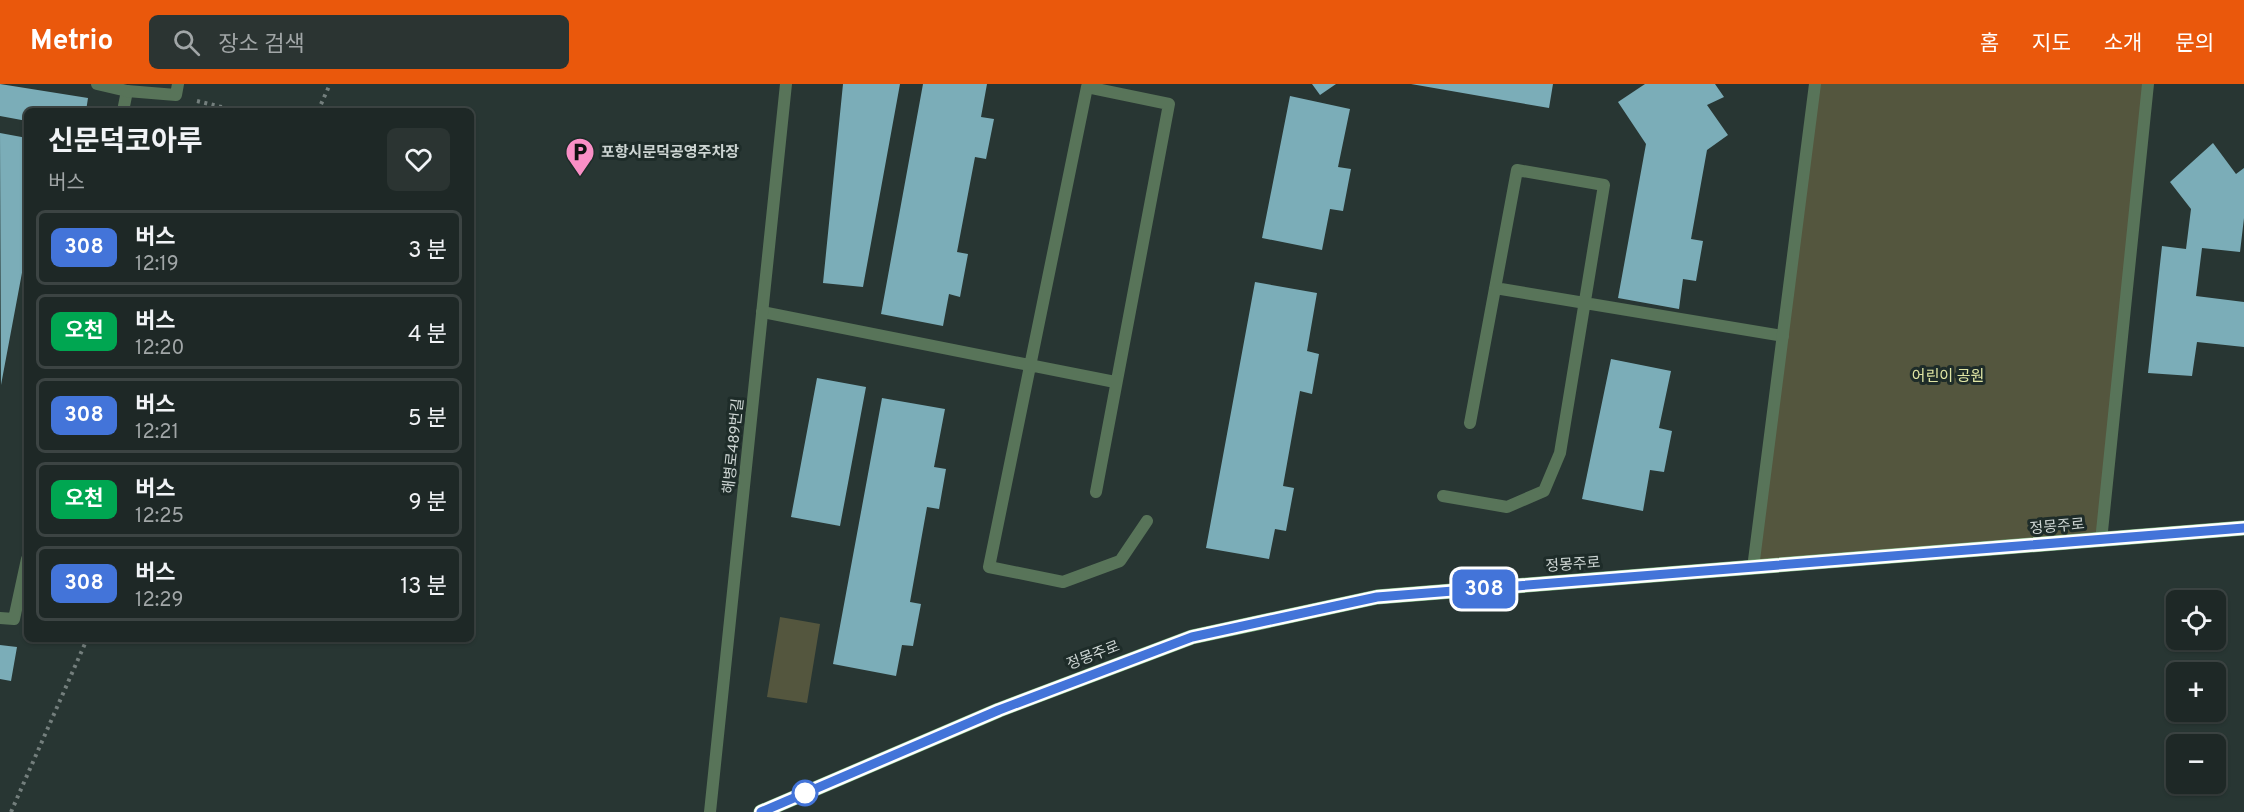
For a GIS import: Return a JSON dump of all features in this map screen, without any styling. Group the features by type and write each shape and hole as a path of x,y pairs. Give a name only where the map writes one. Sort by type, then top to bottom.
{"main road":[{"name":"정몽주로","path":"761,812 999,710 1192,637 1377,597 2244,528"}],"street":[{"path":"97,84 127,91 177,90"},
{"name":"해병로489번길","path":"710,812 786,84"},
{"path":"1753,568 1815,84"},
{"path":"2101,541 2148,84"},
{"path":"1096,492 1169,104 1086,87 989,567 1062,582 1120,561 1147,521"},
{"path":"124,108 127,91"},
{"path":"1443,496 1507,507 1544,491 1560,453 1604,185 1517,170 1470,423"},
{"path":"1495,288 1783,336"},
{"path":"762,312 1115,382"},
{"path":"0,618 14,619 24,573"}],"path":[{"path":"319,108 330,84"},
{"path":"177,90 229,108"},
{"path":"11,812 86,642"}],"green space":[{"name":"어린이 공원","path":"1815,84 2148,84 2101,541 1753,568"},
{"path":"780,617 820,624 807,703 767,697"}],"building":[{"path":"0,84 88,98 86,108 24,108 24,120 0,116"},
{"path":"843,84 900,84 863,287 823,283"},
{"path":"923,84 987,84 981,117 994,119 986,159 975,157 957,252 968,254 960,297 949,294 943,326 881,314"},
{"path":"1312,84 1336,84 1320,95"},
{"path":"1411,84 1553,84 1549,108"},
{"path":"1645,84 1715,84 1724,97 1707,105 1728,135 1707,150 1691,239 1703,241 1696,281 1683,279 1679,309 1618,298 1646,144 1618,102"},
{"path":"1290,96 1350,109 1338,167 1351,169 1343,211 1330,209 1322,250 1262,238"},
{"path":"0,133 24,137 24,262 1,385"},
{"path":"2213,143 2236,174 2244,168 2244,218 2240,252 2202,248 2196,296 2244,302 2244,347 2197,342 2192,376 2148,373 2162,246 2186,249 2191,209 2170,182"},
{"path":"1255,282 1317,293 1307,351 1319,354 1312,394 1300,391 1283,486 1294,488 1286,531 1275,529 1269,559 1206,548"},
{"path":"1611,359 1671,371 1659,428 1672,431 1664,472 1650,470 1643,511 1582,499"},
{"path":"817,378 866,387 840,526 791,517"},
{"path":"882,398 945,409 934,467 946,469 939,509 927,507 910,602 921,604 913,646 902,645 896,676 833,664"},
{"path":"0,645 17,647 11,681 0,679"}],"bus line":[{"name":"308","path":"761,812 999,710 1192,637 1377,597 2244,528"}],"place":[{"name":"포항시문덕공영주차장","path":"580,178"}]}
